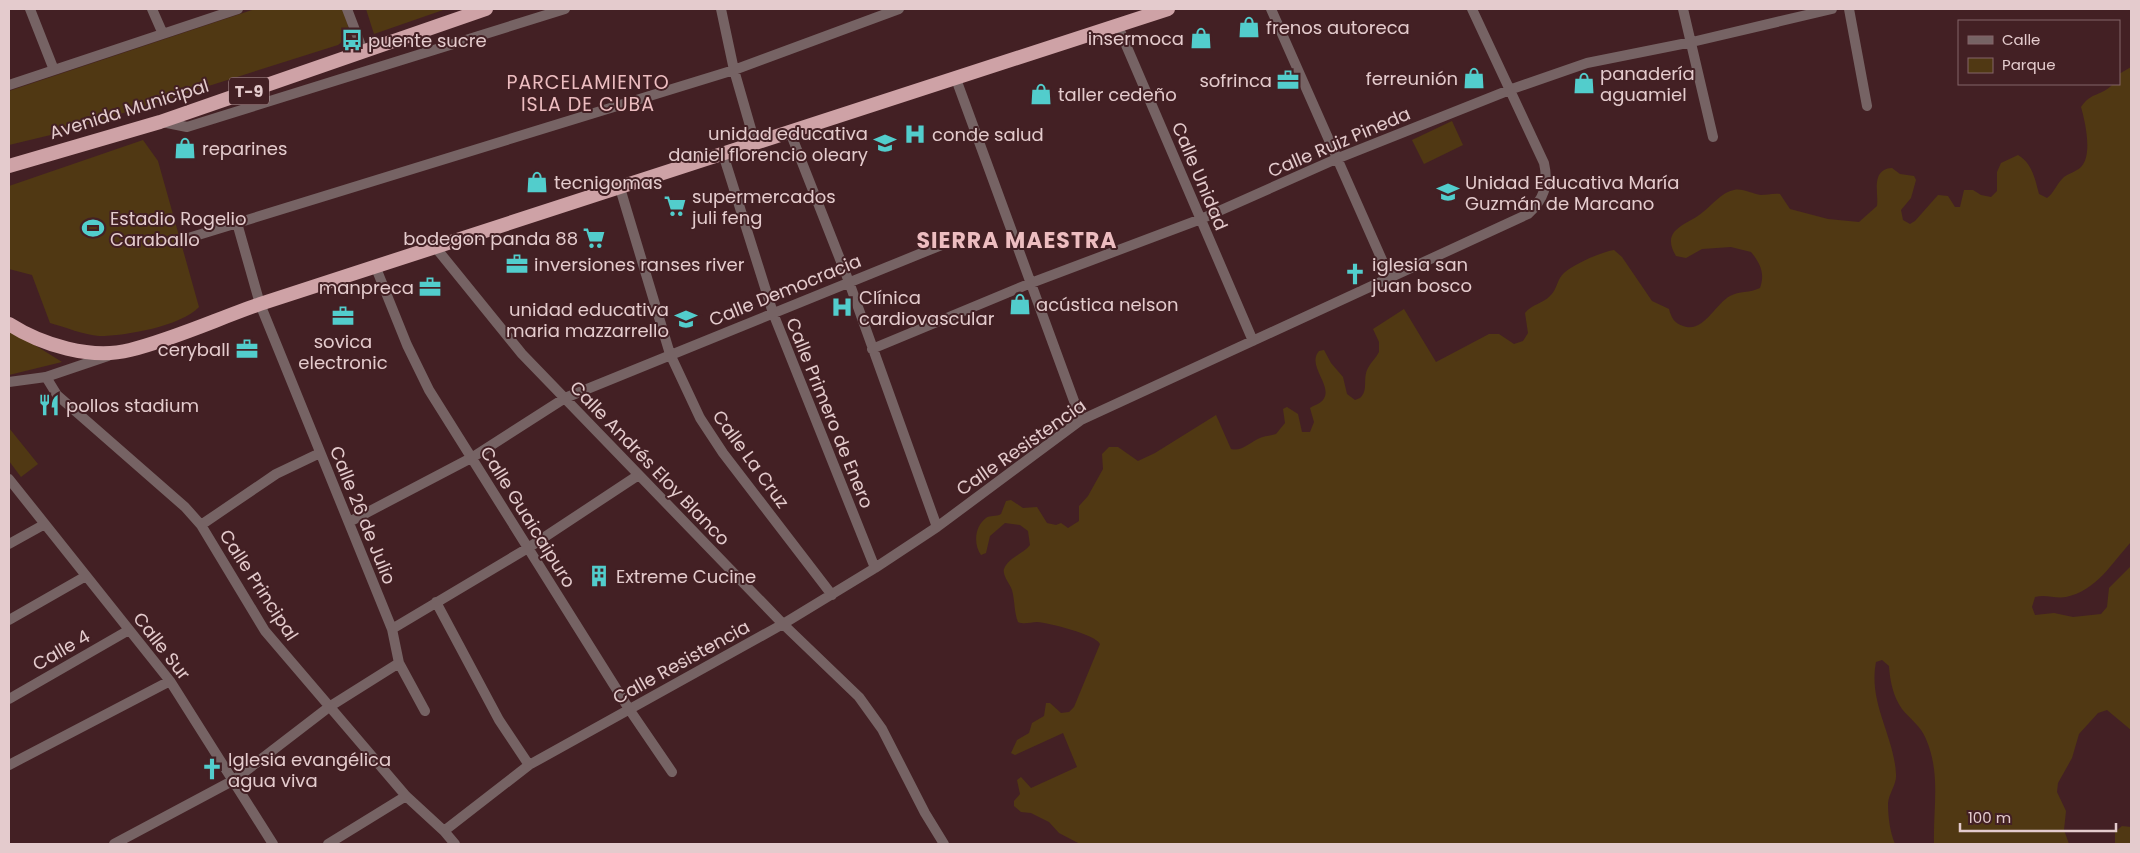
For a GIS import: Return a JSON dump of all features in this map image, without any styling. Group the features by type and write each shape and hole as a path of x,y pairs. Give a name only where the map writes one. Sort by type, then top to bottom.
{"highway":[{"name":"Avenida Municipal","path":"9,166 160,122 486,9"},
{"path":"1117,24 1148,9"},
{"path":"9,324 70,349 95,353 129,350 260,304 376,268 956,79 1117,24 1168,9"}],"street":[{"path":"30,9 54,70"},
{"path":"152,9 163,34"},
{"path":"9,85 238,9"},
{"path":"347,9 363,52"},
{"path":"160,122 187,127 565,9"},
{"path":"721,9 734,70 755,143"},
{"path":"185,239 734,70 899,9"},
{"path":"1271,9 1390,278"},
{"name":"Calle Resistencia","path":"444,831 530,765 783,624 875,568 937,527 1081,420 1528,214 1541,201 1546,186 1544,163 1512,89 1472,9"},
{"path":"1683,9 1713,137"},
{"name":"Calle Ruiz Pineda","path":"872,348 1031,283 1201,219 1336,159 1512,89 1587,63 1692,42 1832,9"},
{"path":"1849,9 1867,106"},
{"name":"Calle Unidad","path":"1117,24 1253,341"},
{"path":"956,79 1081,420"},
{"path":"790,132 849,282 937,527"},
{"name":"Calle Primero de Enero","path":"723,154 773,313 875,568"},
{"name":"Calle La Cruz","path":"620,188 670,354 700,418 723,453 832,595"},
{"name":"Calle 26 de Julio","path":"237,223 260,304 392,629 399,663 425,711"},
{"name":"Calle Democracia","path":"349,522 473,457 565,398 944,244"},
{"name":"Calle Andrés Eloy Blanco","path":"436,248 498,327 637,476 783,624 860,697 882,729 925,813 944,844"},
{"name":"Calle Guaicaipuro","path":"376,268 407,345 429,390 473,457 629,709 672,772"},
{"path":"9,388 129,350"},
{"name":"Calle Principal","path":"46,377 57,395 185,506 201,525 265,630 406,796 444,831 455,844"},
{"path":"9,382 28,381"},
{"path":"201,525 276,474 320,453"},
{"path":"392,629 528,548 637,476"},
{"name":"Calle Sur","path":"9,479 170,682 274,844"},
{"path":"9,544 45,524"},
{"path":"9,620 86,576"},
{"path":"436,602 499,720 530,765"},
{"name":"Calle 4","path":"9,699 129,630"},
{"path":"114,844 234,780 329,707 399,663"},
{"path":"9,765 170,682"},
{"path":"328,844 406,796"}],"green space":[{"path":"255,9 344,9 350,35 338,45 63,132 9,145 9,91"},
{"path":"366,9 446,9 374,34"},
{"path":"2131,67 2131,542 2103,575 2086,589 2066,597 2035,597 2032,607 2035,615 2054,613 2073,617 2101,614 2107,607 2109,588 2131,566 2131,730 2107,710 2098,713 2079,734 2072,758 2058,783 2057,792 2066,811 2064,830 2069,844 1934,844 1935,778 1931,752 1921,730 1902,709 1896,699 1889,666 1882,660 1876,662 1874,677 1878,705 1894,760 1896,778 1888,803 1888,814 1895,844 1080,844 1059,833 1049,822 1031,813 1021,812 1014,806 1014,801 1020,794 1017,780 1021,777 1031,788 1077,767 1063,733 1015,755 1011,753 1017,740 1029,733 1032,723 1044,716 1046,703 1050,703 1061,713 1069,712 1074,707 1100,644 1090,636 1061,627 1037,622 1018,622 1012,590 1005,577 1004,569 1009,562 1030,545 1028,531 1020,525 1005,523 990,536 986,553 981,555 976,541 977,530 982,521 988,517 1001,514 1006,501 1011,500 1023,508 1037,507 1047,523 1056,525 1061,523 1068,528 1079,521 1079,506 1088,496 1103,469 1102,454 1109,447 1118,447 1138,461 1155,453 1216,415 1231,449 1235,450 1262,437 1276,434 1285,423 1283,409 1287,407 1298,414 1302,432 1310,432 1314,422 1310,408 1322,401 1325,394 1316,363 1319,351 1324,350 1331,363 1343,377 1347,394 1355,400 1363,395 1366,372 1379,352 1379,342 1373,329 1404,309 1436,362 1489,334 1499,334 1514,344 1523,341 1528,333 1525,313 1550,296 1564,273 1581,262 1609,251 1614,250 1622,257 1652,301 1669,309 1675,321 1683,326 1697,326 1730,296 1760,288 1761,269 1751,252 1731,247 1702,249 1686,258 1676,256 1672,247 1671,239 1673,233 1678,228 1730,191 1744,190 1761,195 1780,194 1790,209 1828,219 1859,222 1877,206 1878,178 1885,169 1892,168 1900,174 1914,176 1916,180 1911,198 1901,210 1903,220 1910,224 1915,221 1938,195 1948,196 1955,207 1960,207 1964,190 1973,190 1981,195 1991,197 1997,191 1997,172 2001,163 2018,155 2030,167 2039,194 2047,198 2064,177 2079,169 2085,162 2087,138 2081,107 2089,98 2112,85 2120,85 2120,73"},
{"path":"1452,121 1463,145 1424,164 1412,140"},
{"name":"Estadio Rogelio Caraballo","path":"143,140 158,161 199,307 191,314 167,325 110,336 81,333 50,323 32,275 9,269 9,186"},
{"path":"9,329 62,362 9,375"},
{"path":"9,428 38,464 21,477 9,461"},
{"path":"2122,826 2131,827 2131,844 2115,844 2115,832"}],"place":[{"name":"frenos autoreca","path":"1249,27"},
{"name":"insermoca","path":"1201,38"},
{"name":"puente sucre","path":"352,40"},
{"name":"ferreunión","path":"1474,78"},
{"name":"sofrinca","path":"1288,80"},
{"name":"panadería aguamiel","path":"1584,83"},
{"name":"taller cedeño","path":"1041,94"},
{"name":"conde salud","path":"915,134"},
{"name":"unidad educativa daniel florencio oleary","path":"885,143"},
{"name":"reparines","path":"185,148"},
{"name":"tecnigomas","path":"537,182"},
{"name":"Unidad Educativa María Guzmán de Marcano","path":"1448,192"},
{"name":"supermercados juli feng","path":"675,206"},
{"name":"Estadio Rogelio Caraballo","path":"93,228"},
{"name":"bodegon panda 88","path":"594,238"},
{"name":"inversiones ranses river","path":"517,264"},
{"name":"iglesia san juan bosco","path":"1355,274"},
{"name":"manpreca","path":"430,287"},
{"name":"acústica nelson","path":"1020,304"},
{"name":"Clínica cardiovascular","path":"842,307"},
{"name":"sovica electronic","path":"343,316"},
{"name":"unidad educativa maria mazzarrello","path":"686,319"},
{"name":"ceryball","path":"247,349"},
{"name":"pollos stadium","path":"49,405"},
{"name":"Extreme Cucine","path":"599,576"},
{"name":"Iglesia evangélica agua viva","path":"212,769"}],"district":[{"name":"PARCELAMIENTO ISLA DE CUBA","path":"588,93"},
{"name":"SIERRA MAESTRA","path":"1017,240"}]}
